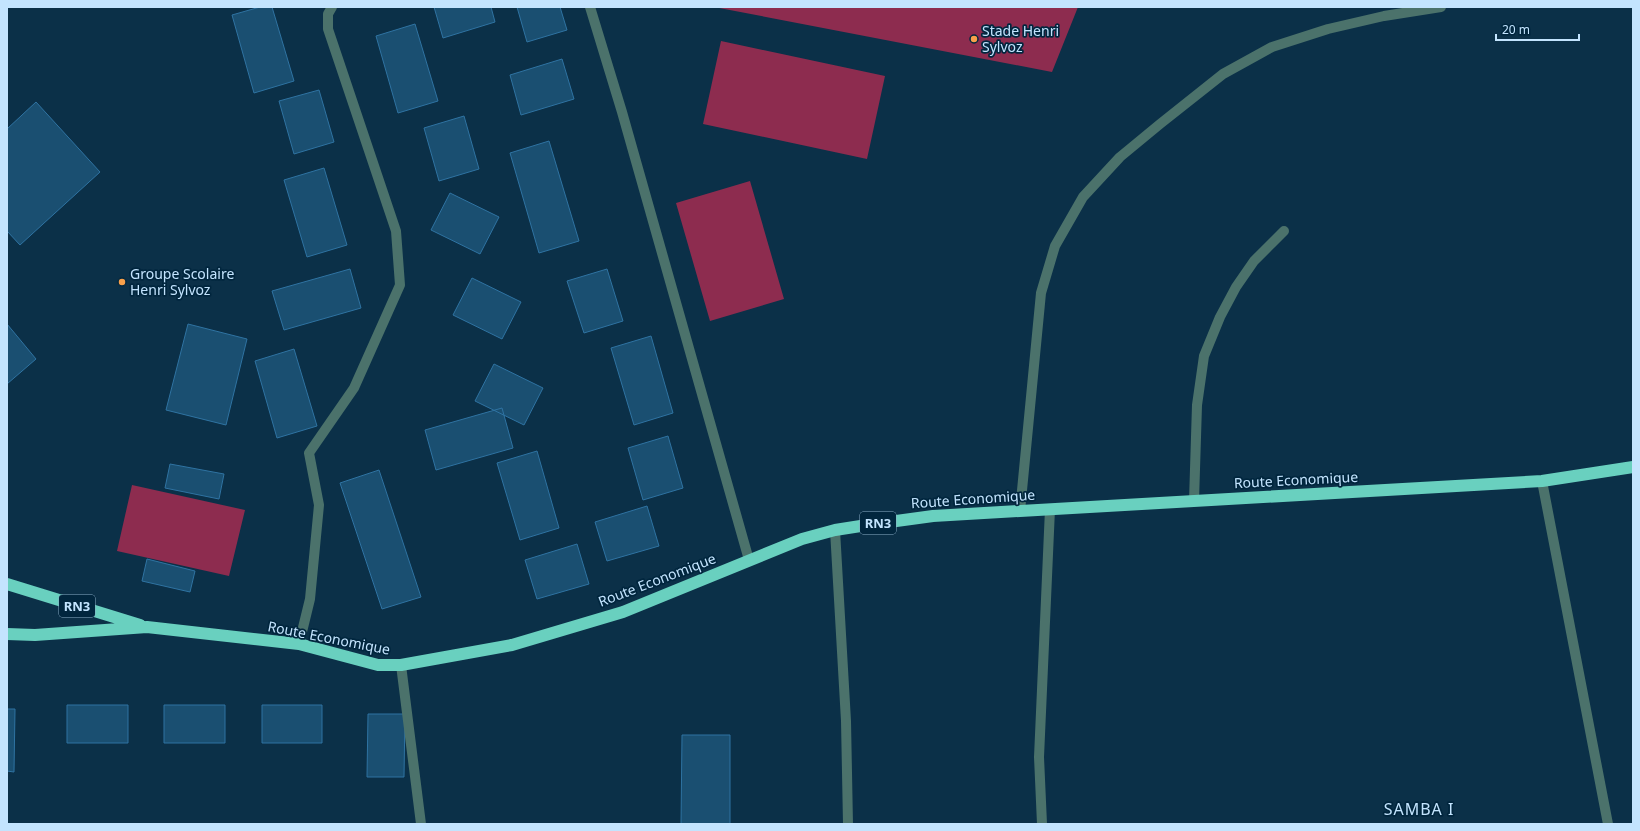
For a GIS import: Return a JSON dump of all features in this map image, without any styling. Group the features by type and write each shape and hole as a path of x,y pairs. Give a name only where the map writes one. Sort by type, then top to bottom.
{"highway":[{"name":"Route Economique","path":"7,634 35,635 147,627 299,644 378,665 401,665 512,645 623,612 802,539 834,530 933,516 1542,481 1633,467"},
{"name":"Route Economique","path":"7,584 147,627"}],"street":[{"path":"299,644 310,599 319,505 309,453 354,388 400,285 396,231 328,29 328,14 332,7"},
{"path":"590,7 624,120 749,560"},
{"path":"1020,511 1041,293 1055,246 1083,197 1120,158 1160,124 1223,74 1272,47 1328,29 1384,16 1441,7"},
{"path":"1194,501 1197,405 1204,356 1220,317 1236,288 1254,261 1284,231"},
{"path":"1542,481 1608,824"},
{"path":"1042,824 1039,757 1050,509"},
{"path":"834,530 846,721 848,824"},
{"path":"401,665 420,824"}],"shaded area":[{"name":"Stade Henri Sylvoz","path":"714,7 1078,7 1052,72"},
{"path":"721,41 885,76 867,159 703,124"},
{"path":"750,181 784,299 710,321 676,203"},
{"path":"132,485 245,510 229,576 117,551"}],"building":[{"path":"260,7 272,7 294,81 254,93 232,15"},
{"path":"434,7 491,7 495,22 443,38"},
{"path":"517,7 560,7 567,30 527,42"},
{"path":"415,24 438,101 398,113 376,36"},
{"path":"562,59 574,99 521,115 510,75"},
{"path":"319,90 334,142 294,154 279,101"},
{"path":"36,102 100,172 20,245 7,231 7,129"},
{"path":"464,116 479,169 439,181 424,128"},
{"path":"549,141 579,241 539,253 510,153"},
{"path":"324,168 347,245 307,257 284,180"},
{"path":"450,193 499,217 480,254 431,230"},
{"path":"350,269 361,308 284,330 272,291"},
{"path":"607,269 623,321 584,333 567,281"},
{"path":"472,278 521,302 502,339 453,315"},
{"path":"7,324 36,359 7,384"},
{"path":"188,324 247,339 226,425 166,410"},
{"path":"651,336 673,413 634,425 611,348"},
{"path":"294,349 317,426 277,438 255,361"},
{"path":"494,364 543,388 524,425 475,401"},
{"path":"502,408 513,448 436,470 425,430"},
{"path":"668,436 683,488 643,500 628,448"},
{"path":"537,451 559,528 520,540 497,463"},
{"path":"170,464 224,474 219,499 165,488"},
{"path":"379,470 421,597 382,609 340,483"},
{"path":"647,506 659,546 607,561 595,522"},
{"path":"577,544 589,584 537,599 525,560"},
{"path":"147,559 195,571 190,592 142,581"},
{"path":"67,705 128,705 128,743 67,743"},
{"path":"164,705 225,705 225,743 164,743"},
{"path":"262,705 322,705 322,743 262,743"},
{"path":"7,709 15,709 14,772 7,771"},
{"path":"368,714 405,714 404,777 367,777"},
{"path":"682,735 730,735 730,824 681,824"}],"place":[{"name":"Stade Henri Sylvoz","path":"974,39"},
{"name":"Groupe Scolaire Henri Sylvoz","path":"122,282"}],"district":[{"name":"SAMBA I","path":"1419,809"}]}
